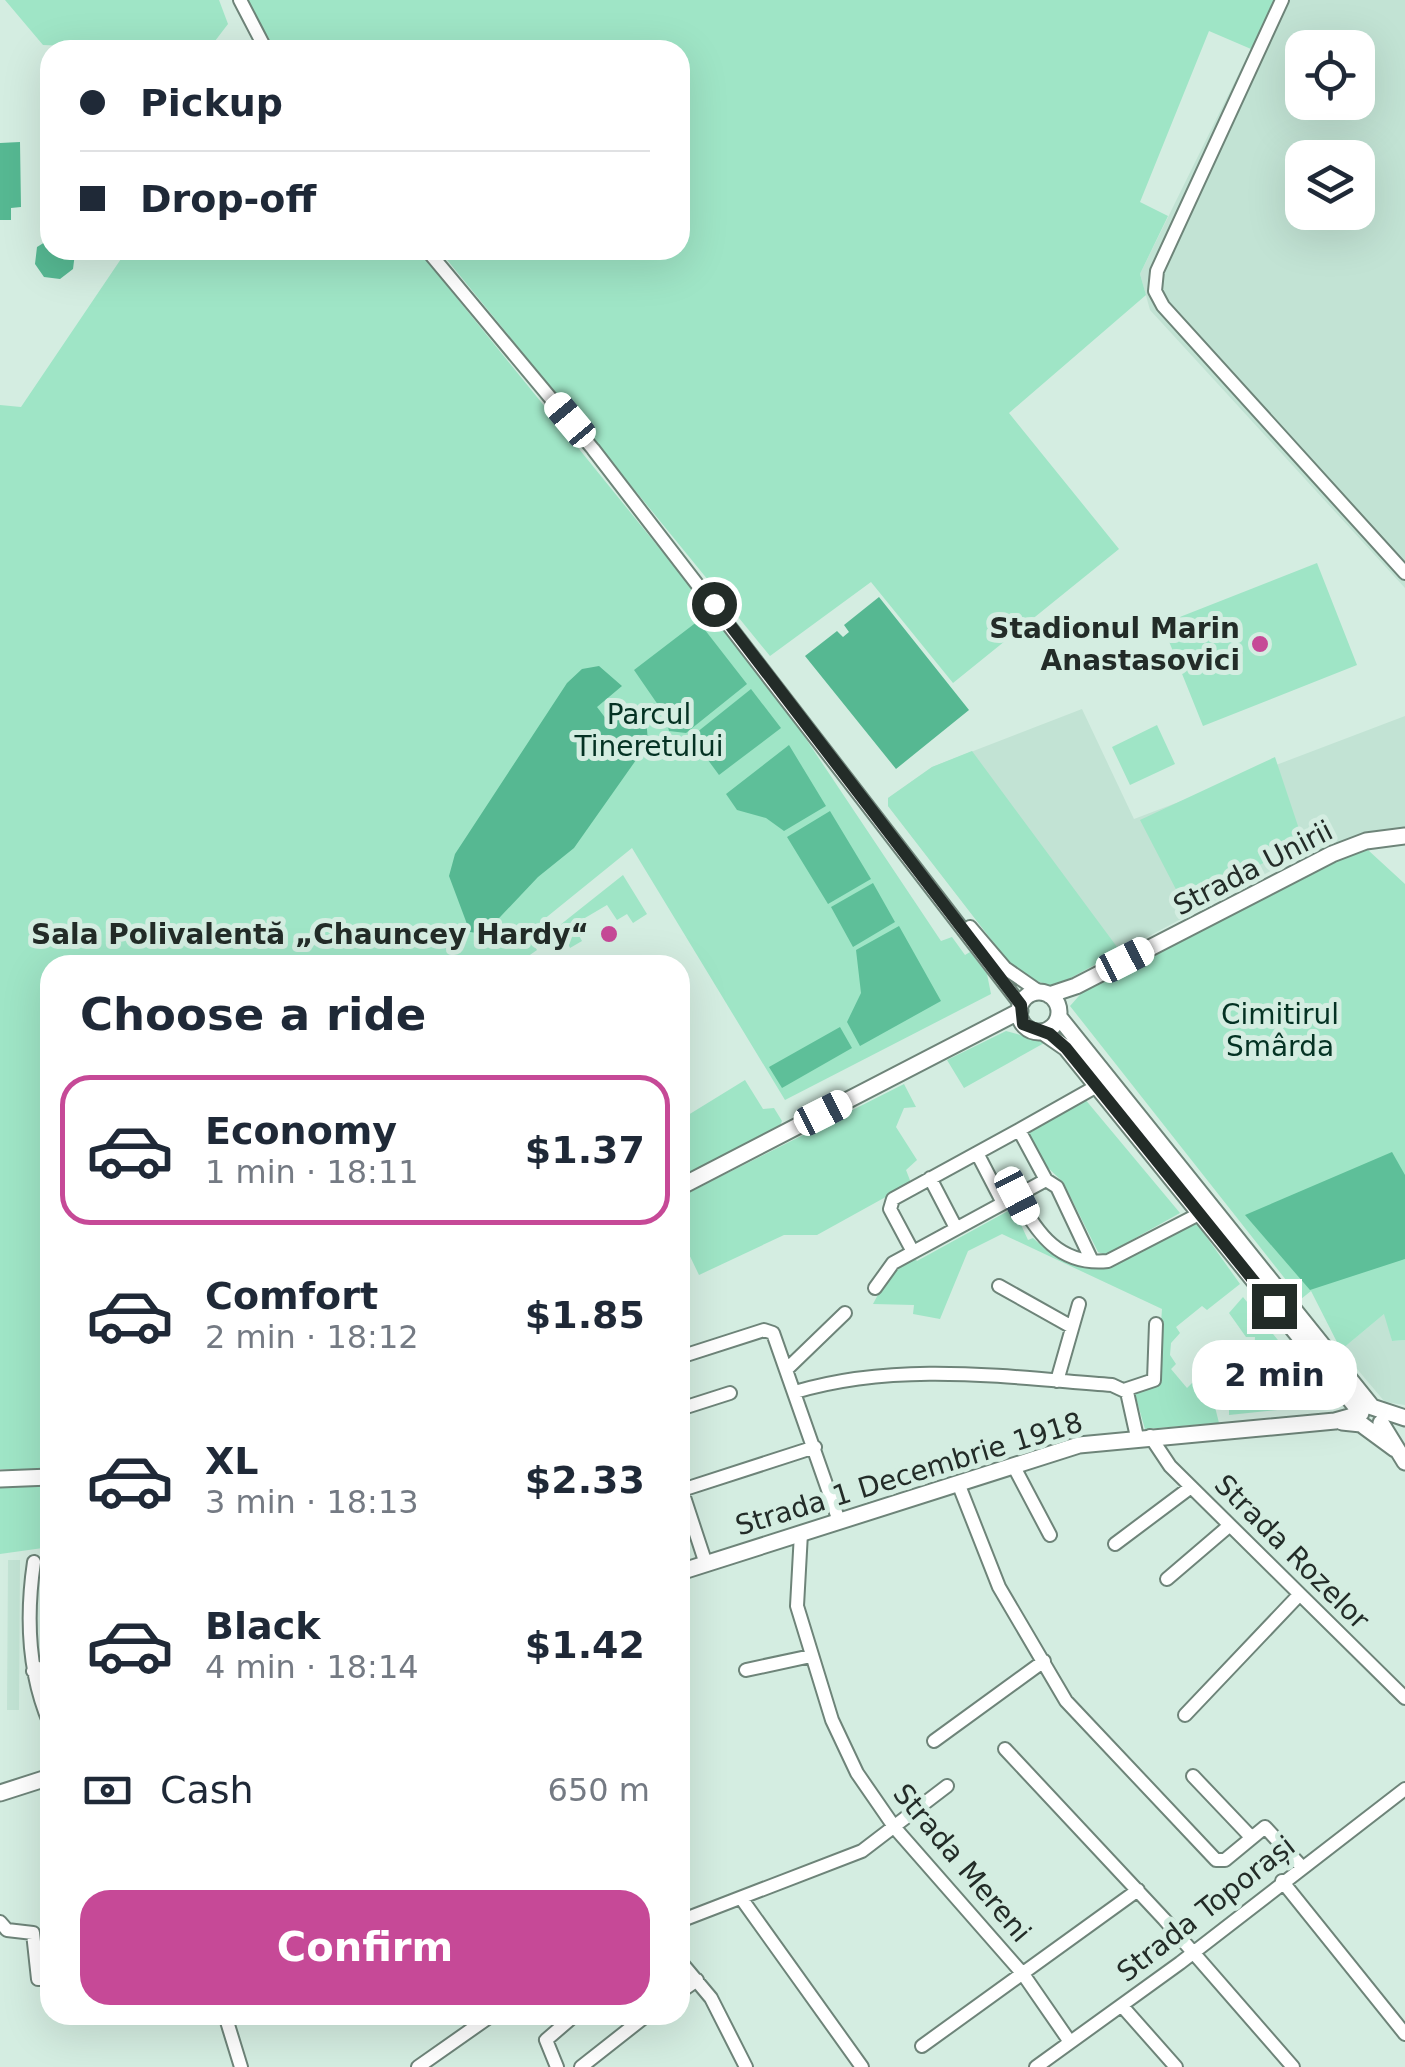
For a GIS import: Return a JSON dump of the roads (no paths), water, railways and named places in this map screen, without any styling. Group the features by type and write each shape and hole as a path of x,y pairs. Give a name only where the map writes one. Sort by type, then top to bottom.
{"main road":[{"name":"Strada Unirii","path":"1021,1013 1028,996 1076,986 1332,854 1366,841 1405,836"},
{"name":"Strada Unirii","path":"1044,1032 1076,986"},
{"path":"1045,994 1400,1455"},
{"path":"690,1182 1021,1013 1060,1042 1339,1387 1371,1418"},
{"path":"1329,1421 1339,1387"},
{"name":"Strada 1 Decembrie 1918","path":"690,1569 1078,1445 1329,1421 1405,1418"},
{"path":"0,1479 40,1477"},
{"path":"0,1793 40,1780"}],"street":[{"path":"240,0 261,40"},
{"path":"1282,0 1157,270 1155,292 1162,306 1405,573"},
{"path":"436,260 593,449 885,825 1004,968 1045,994"},
{"path":"885,825 1021,1013"},
{"path":"913,1252 890,1203 1097,1086"},
{"path":"1019,1130 1046,1180 1057,1187 1092,1261"},
{"path":"977,1153 1003,1203"},
{"path":"930,1178 956,1228"},
{"path":"875,1288 890,1265 1046,1180"},
{"path":"1017,1196 1040,1238 1062,1252 1092,1261 1108,1260 1199,1214"},
{"path":"999,1286 1072,1327"},
{"path":"1057,1381 1080,1304"},
{"path":"787,1369 845,1314"},
{"path":"1124,1390 1154,1380 1156,1324"},
{"path":"690,1354 767,1330 775,1335 839,1521"},
{"path":"796,1392 850,1378 911,1372 1112,1384 1124,1390 1144,1437"},
{"path":"690,1406 730,1393"},
{"name":"Strada Rozelor","path":"1144,1437 1405,1698"},
{"path":"690,1485 814,1447"},
{"path":"1013,1465 1050,1535"},
{"path":"958,1482 999,1586 1066,1701 1216,1860 1225,1860 1261,1828 1268,1829 1301,1866"},
{"path":"1115,1544 1191,1487"},
{"path":"690,1515 706,1564"},
{"path":"1167,1579 1230,1526"},
{"name":"Strada Mereni","path":"802,1534 796,1599 811,1656 850,1758 895,1828 1024,1974 1070,2042"},
{"path":"34,1562 30,1594 32,1671 40,1695"},
{"path":"1185,1715 1298,1595"},
{"path":"746,1670 811,1656"},
{"path":"934,1741 1044,1661"},
{"path":"32,1671 40,1668"},
{"path":"1005,1749 1195,1952 1293,2067"},
{"path":"1193,1776 1251,1836"},
{"path":"690,1917 853,1855 895,1828 947,1786"},
{"name":"Strada Toporași","path":"1036,2067 1195,1952 1405,1789"},
{"path":"1282,1881 1405,2034"},
{"path":"922,2046 1138,1890"},
{"path":"741,1898 862,2067"},
{"path":"0,1922 7,1930 33,1933 40,1979"},
{"path":"690,1973 711,1998 746,2067"},
{"path":"690,1984 696,1980"},
{"path":"1122,2006 1176,2067"},
{"path":"222,2067 240,2064 229,2025"},
{"path":"418,2067 478,2025"},
{"path":"557,2067 546,2040 563,2025"},
{"path":"581,2067 634,2025"},
{"path":"1057,2052 1066,2067"}],"place":[{"name":"Stadionul Marin Anastasovici","path":"1260,644"},
{"name":"Sala Polivalentă „Chauncey Hardy“","path":"609,934"}],"park label":[{"name":"Parcul Tineretului","path":"649,730"},
{"name":"Cimitirul Smârda","path":"1280,1030"}]}
